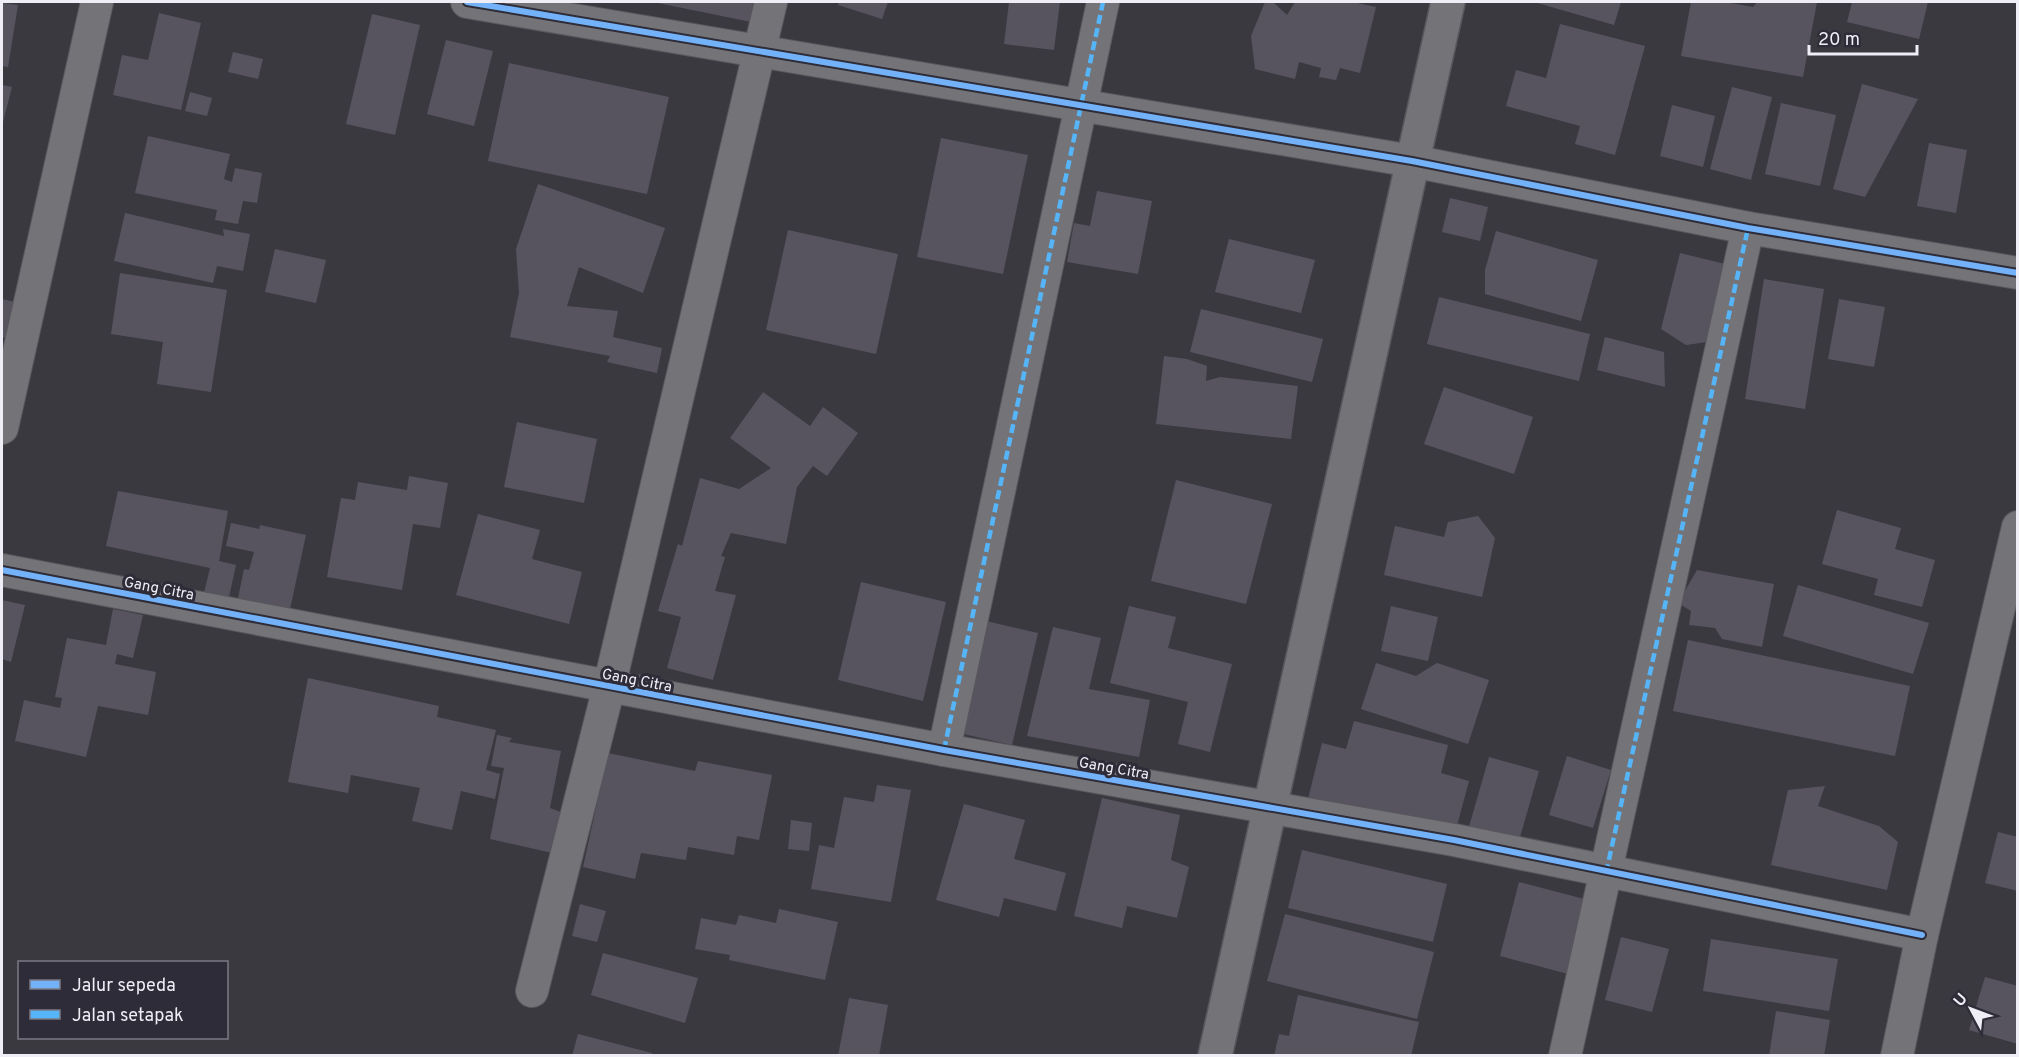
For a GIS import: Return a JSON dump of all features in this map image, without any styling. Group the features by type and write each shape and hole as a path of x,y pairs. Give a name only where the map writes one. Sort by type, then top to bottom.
{"street":[{"path":"2,428 97,2"},
{"path":"467,2 760,50 1080,107 1412,161 1748,228 2018,273"},
{"path":"532,991 609,687 771,2"},
{"path":"944,750 1103,2"},
{"path":"1215,1056 1448,2"},
{"path":"1565,1056 1748,228"},
{"path":"1897,1056 1922,935 2018,527"},
{"name":"Gang Citra","path":"2,570 944,750 1454,840 1606,873 1922,935"}],"building":[{"path":"658,2 755,2 751,22"},
{"path":"839,2 888,2 882,19 838,5"},
{"path":"1009,2 1060,2 1054,50 1004,44"},
{"path":"1265,2 1273,2 1287,15 1295,2 1353,2 1376,7 1360,73 1340,68 1336,80 1319,77 1321,68 1299,62 1295,79 1255,69 1251,36"},
{"path":"1534,2 1621,2 1614,25"},
{"path":"1691,2 1725,2 1753,7 1757,2 1817,2 1803,77 1681,56"},
{"path":"1852,2 1928,2 1919,39 1847,22"},
{"path":"2,3 18,5 8,67 2,66"},
{"path":"159,13 201,23 181,110 113,95 122,55 148,60"},
{"path":"372,14 420,25 395,135 346,124"},
{"path":"1560,24 1645,46 1615,155 1575,144 1580,126 1506,106 1516,70 1546,78"},
{"path":"446,40 493,51 474,126 427,114"},
{"path":"233,52 263,59 258,79 228,72"},
{"path":"509,63 669,97 647,194 488,161"},
{"path":"1862,84 1918,99 1865,197 1833,189"},
{"path":"2,85 12,87 2,126"},
{"path":"1732,87 1772,97 1751,180 1710,169"},
{"path":"190,92 212,98 207,116 185,111"},
{"path":"1781,103 1836,115 1820,186 1765,174"},
{"path":"1672,105 1715,116 1703,167 1660,156"},
{"path":"148,136 230,154 224,179 232,182 235,168 262,173 257,203 243,201 238,224 215,220 217,210 135,193"},
{"path":"941,138 1028,155 1003,274 917,257"},
{"path":"1929,143 1967,150 1956,213 1917,206"},
{"path":"538,184 665,228 643,293 579,267 567,306 618,311 613,337 662,348 657,373 607,362 610,356 510,337 519,293 516,249"},
{"path":"1097,191 1152,201 1138,274 1067,262 1074,223 1090,226"},
{"path":"1450,198 1488,207 1480,241 1442,232"},
{"path":"125,213 224,236 223,229 250,234 243,271 217,266 213,283 114,261"},
{"path":"788,230 898,254 876,354 766,330"},
{"path":"1496,231 1598,260 1581,321 1485,294 1485,270"},
{"path":"1229,239 1315,260 1301,313 1215,292"},
{"path":"275,249 326,260 316,303 265,292"},
{"path":"1680,253 1725,264 1707,342 1686,345 1661,329"},
{"path":"120,273 227,290 211,392 157,384 163,342 111,334"},
{"path":"1764,279 1824,289 1805,409 1745,399"},
{"path":"1439,297 1590,334 1579,381 1427,344"},
{"path":"2,299 15,302 6,338 2,337"},
{"path":"1839,299 1885,307 1874,367 1828,359"},
{"path":"1201,309 1323,339 1312,382 1190,352"},
{"path":"1605,337 1664,352 1665,387 1597,370"},
{"path":"1164,356 1187,359 1207,366 1206,381 1220,377 1298,386 1291,439 1156,424"},
{"path":"1444,387 1533,417 1514,474 1424,444"},
{"path":"763,392 810,426 823,407 858,433 827,476 813,466 797,487 786,544 731,533 721,556 725,557 715,591 736,595 713,680 667,668 681,617 658,611 678,544 682,546 700,478 739,489 771,468 730,438"},
{"path":"517,422 597,439 584,503 504,487"},
{"path":"409,476 448,483 440,528 413,524 402,590 327,577 341,498 355,500 358,482 407,490"},
{"path":"1176,480 1272,504 1246,604 1151,581"},
{"path":"118,491 228,511 219,561 236,565 227,606 202,601 210,568 106,546"},
{"path":"1837,510 1901,528 1895,549 1935,560 1922,607 1874,595 1878,579 1822,564"},
{"path":"478,514 540,530 532,559 582,572 569,624 456,595"},
{"path":"1478,516 1495,538 1482,597 1384,575 1395,526 1444,537 1448,522"},
{"path":"231,523 259,529 260,525 306,535 289,614 237,603 244,569 249,570 254,552 226,546"},
{"path":"1697,570 1774,584 1762,647 1722,639 1715,628 1689,625 1691,611 1678,603"},
{"path":"861,582 946,602 923,701 838,680"},
{"path":"1798,585 1929,623 1913,674 1783,636"},
{"path":"2,600 25,605 11,662 2,659"},
{"path":"1129,606 1176,617 1168,648 1232,664 1210,752 1178,744 1188,702 1110,683"},
{"path":"1391,606 1438,617 1428,661 1381,651"},
{"path":"113,609 143,615 133,658 117,654 115,664 156,672 148,715 98,706 86,757 15,741 24,700 60,708 62,698 55,697 67,638 106,645"},
{"path":"986,621 1038,633 1012,745 959,733"},
{"path":"1053,627 1101,638 1089,689 1150,700 1139,757 1027,736"},
{"path":"1688,640 1910,686 1895,756 1673,711"},
{"path":"1376,663 1416,676 1437,663 1489,680 1468,744 1361,709"},
{"path":"308,678 439,706 437,717 496,730 486,770 500,774 495,799 461,791 452,830 412,821 420,788 351,775 348,793 288,782"},
{"path":"1354,721 1448,745 1441,773 1469,781 1454,837 1307,803 1322,743 1346,749"},
{"path":"497,735 512,738 509,742 561,751 550,808 566,814 557,854 490,839 504,768 491,766"},
{"path":"608,753 695,771 698,761 772,775 759,840 737,836 734,855 688,847 686,860 641,853 635,879 583,867"},
{"path":"1567,756 1611,770 1593,828 1549,815"},
{"path":"1489,757 1539,771 1518,844 1468,830"},
{"path":"877,785 911,790 891,902 811,889 819,845 834,848 844,797 874,802"},
{"path":"1825,786 1818,806 1879,826 1898,842 1887,890 1771,865 1788,790"},
{"path":"1102,798 1180,815 1171,860 1189,867 1177,918 1127,906 1122,928 1074,916"},
{"path":"964,804 1025,820 1014,859 1066,873 1056,911 1004,898 999,917 936,900"},
{"path":"791,820 812,823 809,851 788,849"},
{"path":"1998,832 2018,837 2018,891 1985,883"},
{"path":"1302,850 1447,884 1433,942 1288,908"},
{"path":"1519,882 1588,900 1568,974 1500,956"},
{"path":"580,904 606,911 597,942 572,936"},
{"path":"779,909 838,922 825,980 729,960 730,955 695,949 701,918 736,925 739,915 776,923"},
{"path":"1285,914 1434,952 1417,1019 1267,981"},
{"path":"1621,937 1669,949 1652,1012 1605,1000"},
{"path":"1711,939 1838,959 1829,1011 1703,991"},
{"path":"603,953 698,978 685,1023 591,995"},
{"path":"1985,977 2018,986 2018,1044 1969,1030"},
{"path":"1298,995 1419,1022 1411,1056 1274,1056 1279,1034 1289,1036"},
{"path":"849,998 888,1005 879,1056 838,1056"},
{"path":"1776,1011 1830,1020 1824,1056 1769,1056"},
{"path":"578,1034 652,1053 652,1056 572,1056"}],"marked path":[{"path":"944,750 1103,2"},
{"path":"1606,873 1748,228"}],"cycle path":[{"path":"467,2 1412,161 1748,228 2018,273"},
{"path":"2,570 944,750 1454,840 1922,935"}]}
